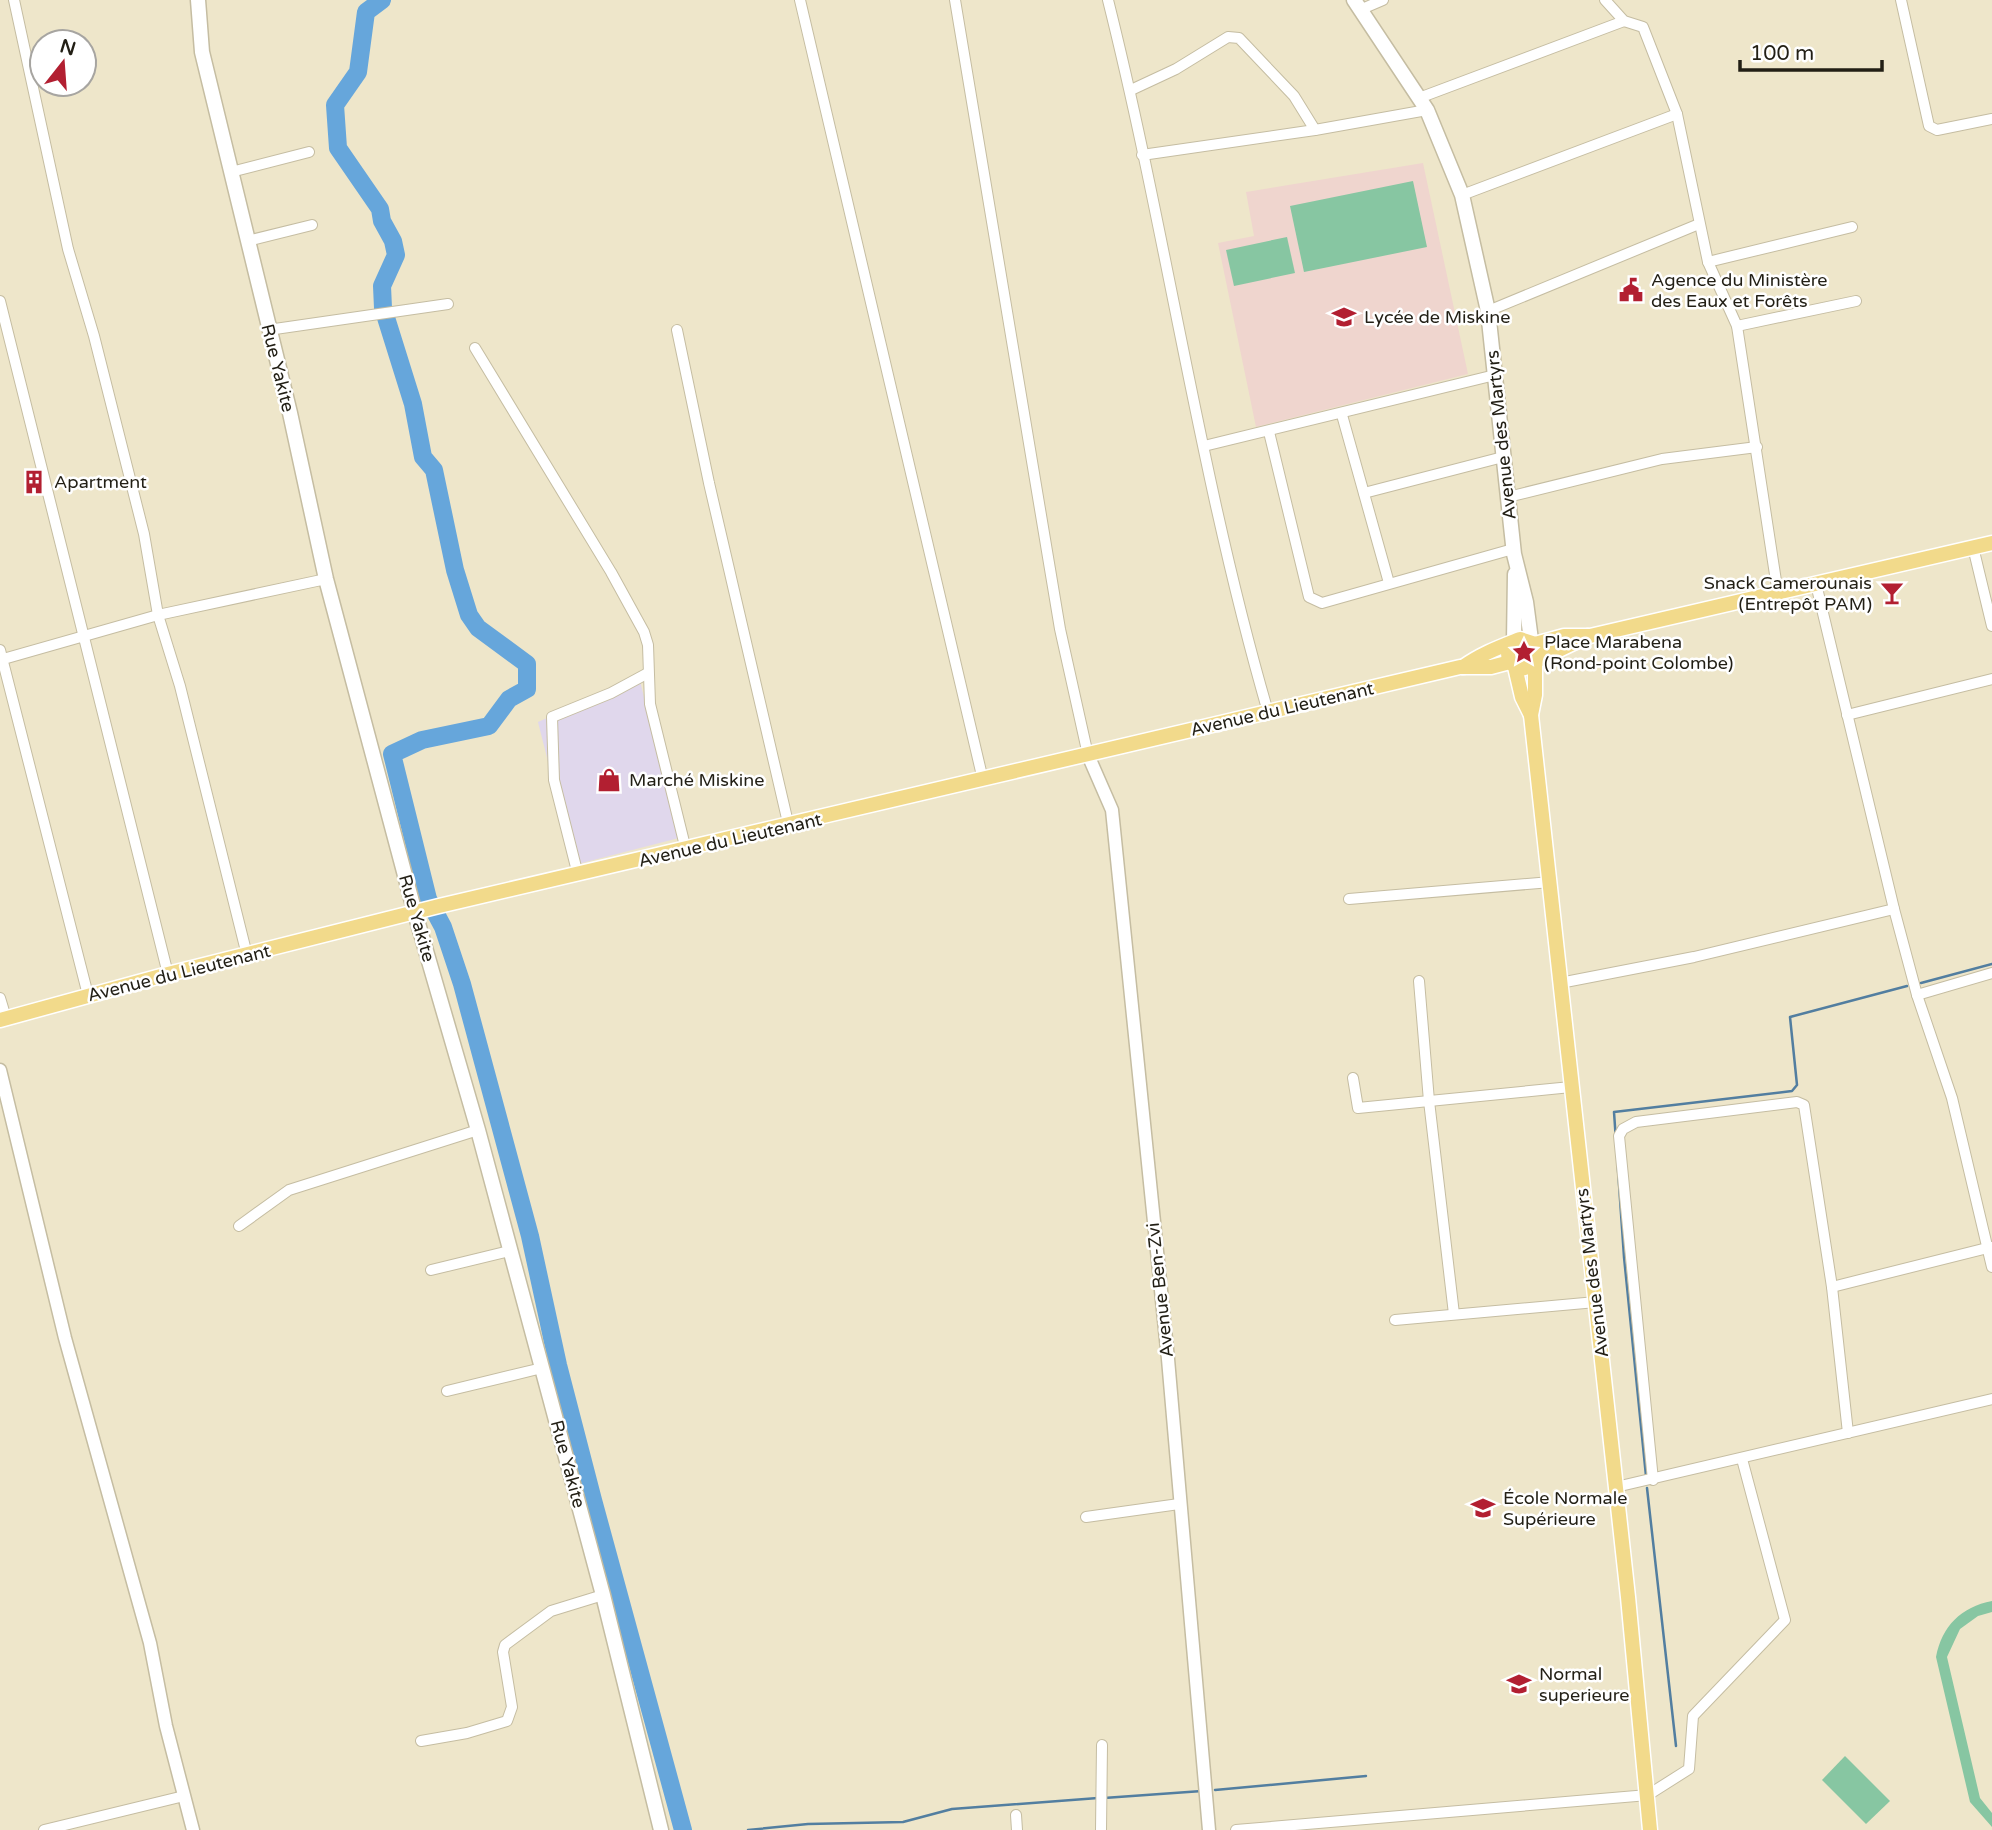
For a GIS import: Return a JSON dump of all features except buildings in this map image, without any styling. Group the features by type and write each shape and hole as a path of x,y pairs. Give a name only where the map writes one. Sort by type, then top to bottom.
{"main road":[{"name":"Rue Yakite","path":"198,0 202,52 326,579 603,1595 662,1830"},
{"name":"Avenue des Martyrs","path":"1358,4 1423,104 1462,195 1488,311 1513,549 1527,602 1536,662 1535,695 1531,715 1616,1488 1650,1830"},
{"path":"1533,642 1564,636 1590,636 1992,543"},
{"name":"Avenue des Martyrs","path":"1516,566 1512,604 1512,664 1522,697 1531,715"},
{"path":"1536,662 1590,636"},
{"name":"Avenue du Lieutenant","path":"1463,667 1486,651 1512,643 1533,642"},
{"name":"Avenue du Lieutenant","path":"3,1019 168,974 439,906 789,827 1268,712 1463,667 1512,664 1529,668 1536,662"}],"street":[{"path":"14,0 68,249 144,534 158,615 180,686 247,955"},
{"path":"800,0 983,780"},
{"path":"955,0 1060,629 1088,755"},
{"path":"1108,0 1131,90 1142,155 1240,615 1268,712"},
{"path":"1358,4 1383,0"},
{"path":"1605,0 1625,21 1643,27 1677,114 1708,262 1737,326 1778,594"},
{"path":"1902,0 1932,129 1992,119"},
{"path":"1142,155 1315,130 1423,104 1625,21"},
{"path":"1131,90 1176,69 1228,37 1239,38 1294,96 1315,130"},
{"path":"1462,195 1677,114"},
{"path":"230,173 309,152"},
{"path":"1488,311 1699,224"},
{"path":"247,241 312,225"},
{"path":"1708,262 1852,227"},
{"path":"0,301 168,974"},
{"path":"1737,326 1856,301"},
{"path":"268,330 448,304"},
{"path":"677,330 709,483 789,827"},
{"path":"475,348 611,572 644,632 648,645 650,704 686,850"},
{"path":"1204,446 1342,415 1494,375"},
{"path":"1342,415 1389,583"},
{"path":"1269,432 1309,597 1322,603 1513,549"},
{"path":"1508,497 1662,459 1757,447"},
{"path":"1364,493 1503,457"},
{"path":"1973,547 1992,626"},
{"path":"88,995 1,656 158,615 326,579"},
{"path":"1816,584 1894,909 1917,995 1951,1098 1990,1247 1992,1267"},
{"path":"578,874 554,780 552,717 611,693 648,673"},
{"path":"1847,715 1992,679"},
{"name":"Avenue Ben-Zvi","path":"1088,755 1112,810 1168,1359 1209,1830"},
{"path":"1349,899 1550,882"},
{"path":"1560,983 1694,957 1894,909"},
{"path":"1917,995 1992,973"},
{"path":"1419,981 1429,1101 1454,1314"},
{"path":"0,998 3,1019"},
{"path":"0,1070 65,1338 150,1643 193,1830"},
{"path":"1353,1078 1358,1108 1571,1087"},
{"path":"1653,1480 1619,1136 1623,1129 1636,1122 1696,1112 1797,1102 1804,1105 1832,1287 1848,1433"},
{"path":"239,1226 289,1190 478,1130"},
{"path":"1832,1287 1990,1247"},
{"path":"431,1270 509,1251"},
{"path":"1395,1320 1596,1302"},
{"path":"447,1391 542,1368"},
{"path":"1616,1488 1992,1399"},
{"path":"1237,1830 1648,1795 1689,1769 1693,1716 1785,1620 1742,1459"},
{"path":"1086,1517 1179,1504"},
{"path":"421,1741 476,1731 507,1721 512,1707 503,1652 505,1645 551,1612 603,1595"},
{"path":"1101,1745 1101,1830"},
{"path":"44,1830 184,1796"},
{"path":"1016,1815 1017,1830"}],"shaded area":[{"name":"Lycée de Miskine","path":"1423,163 1468,374 1256,427 1218,243 1254,236 1246,192"},
{"name":"Marché Miskine","path":"639,677 679,838 574,865 538,722"}],"green space":[{"path":"1413,181 1427,247 1304,272 1290,206"},
{"path":"1287,237 1295,273 1234,286 1226,250"},
{"path":"1992,1601 1992,1612 1978,1616 1960,1629 1947,1657 1980,1798 1992,1813 1992,1827 1970,1802 1936,1657 1948,1627 1962,1613"},
{"path":"1845,1756 1890,1801 1866,1824 1822,1780"}],"waterway":[{"path":"382,0 366,12 358,72 335,105 338,148 380,209 382,221 393,241 396,255 382,286 383,308 413,404 423,457 434,470 455,570 469,615 478,628 527,664 527,689 509,699 489,726 422,740 392,754 428,899 443,927 462,984 530,1236 558,1365 593,1500 683,1830"},
{"path":"1921,983 1992,964"},
{"path":"1646,1476 1624,1257 1614,1112 1792,1091 1797,1085 1790,1017 1907,986"},
{"path":"1647,1488 1676,1746"},
{"path":"1215,1790 1366,1776"},
{"path":"1104,1798 1202,1791"},
{"path":"748,1830 808,1824 903,1822 952,1809 1098,1798"}],"place":[{"name":"Agence du Ministère des Eaux et Forêts","path":"1631,290"},
{"name":"Lycée de Miskine","path":"1344,317"},
{"name":"Apartment","path":"34,482"},
{"name":"Snack Camerounais (Entrepôt PAM)","path":"1892,593"},
{"name":"Place Marabena (Rond-point Colombe)","path":"1524,652"},
{"name":"Marché Miskine","path":"609,780"},
{"name":"École Normale Supérieure","path":"1483,1508"},
{"name":"Normal superieure","path":"1519,1684"}]}
